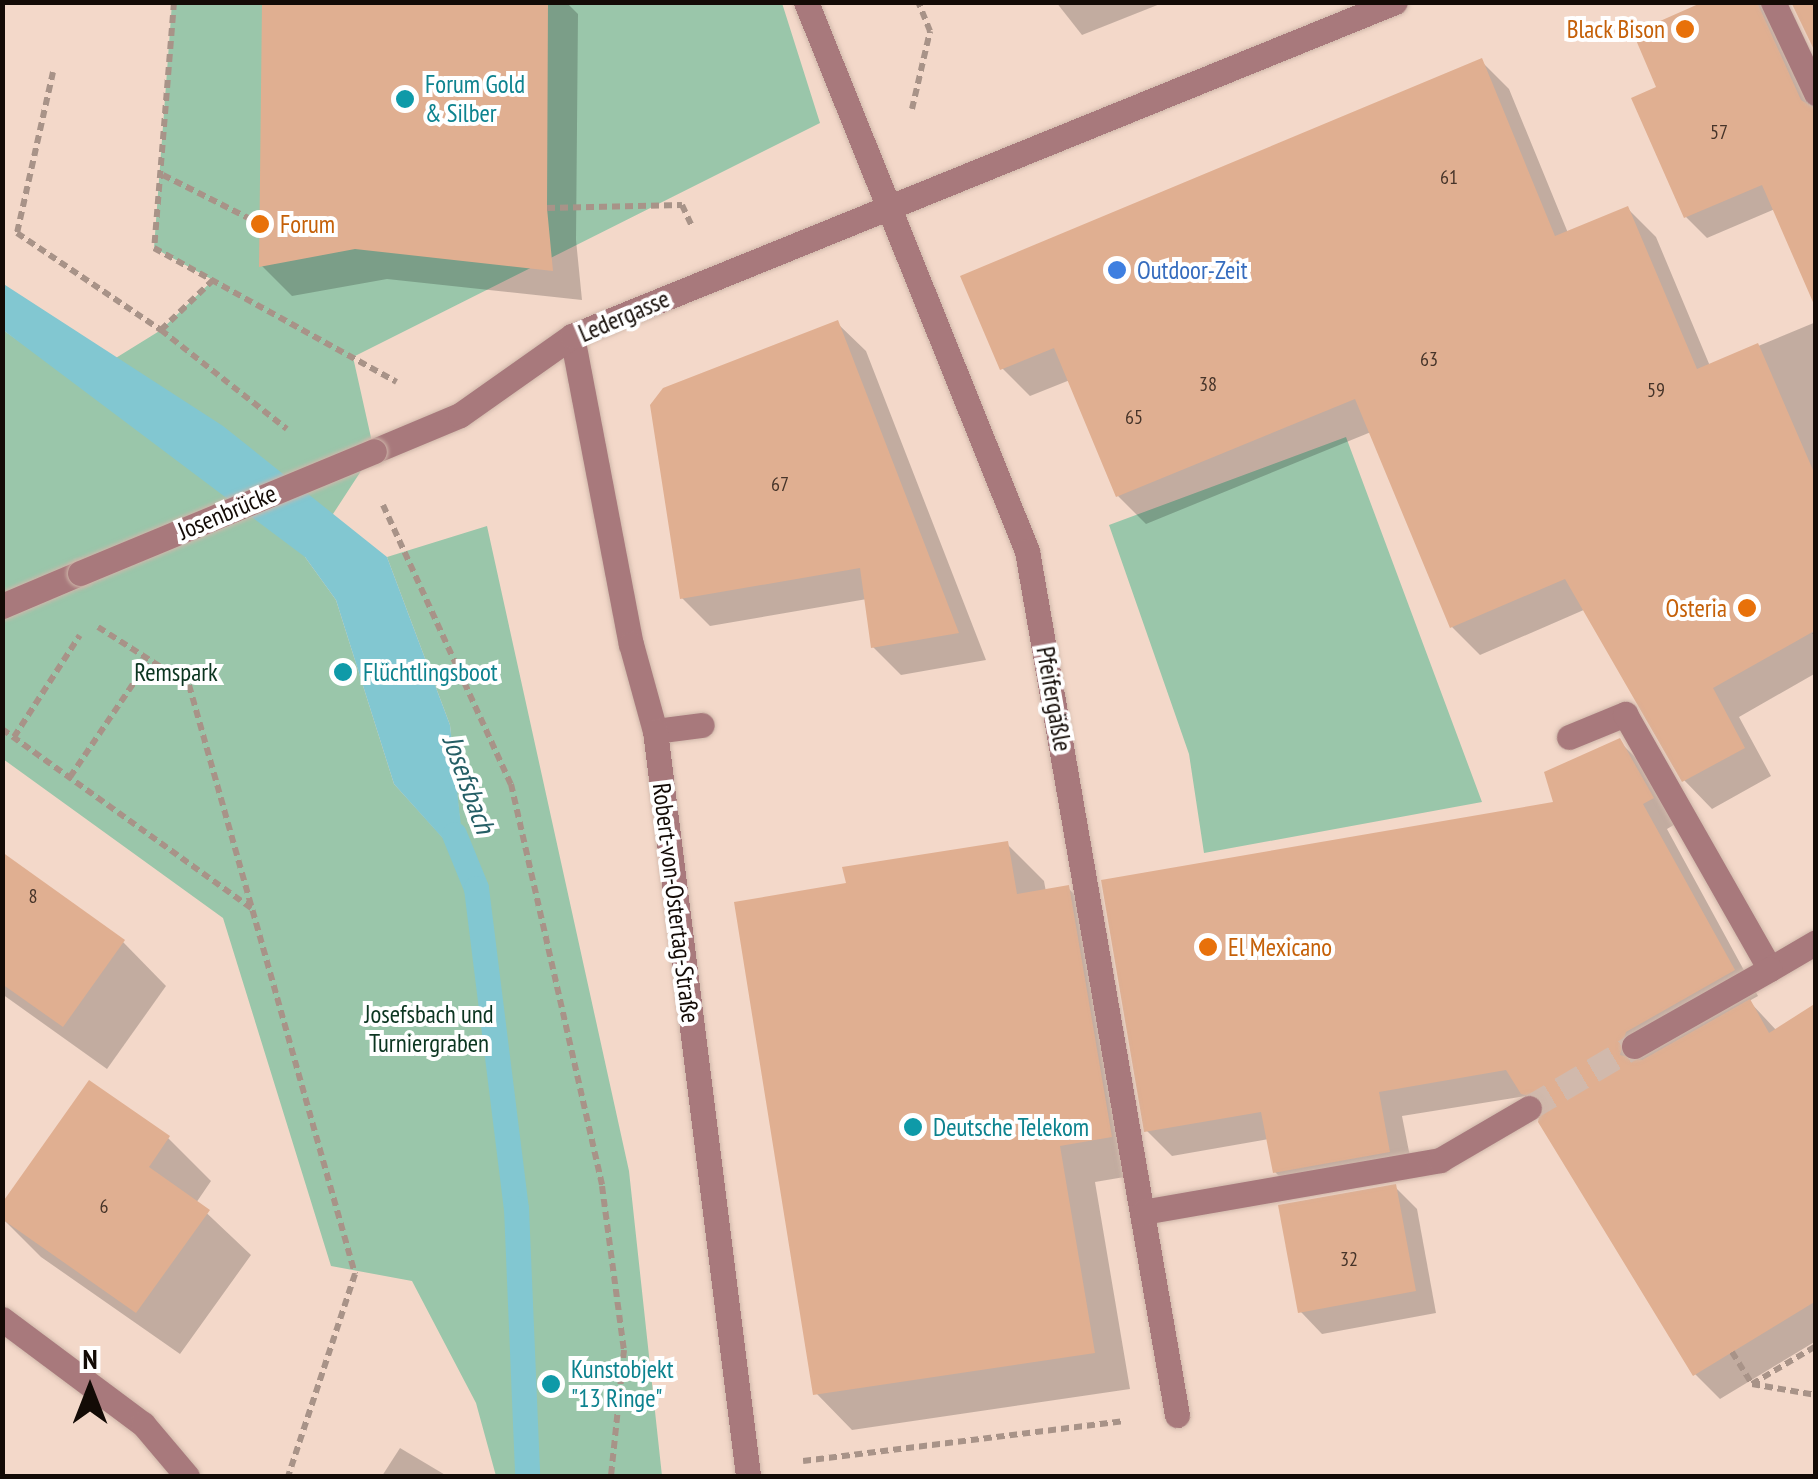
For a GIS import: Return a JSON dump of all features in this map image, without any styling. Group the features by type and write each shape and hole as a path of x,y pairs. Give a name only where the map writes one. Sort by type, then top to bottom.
{"street":[{"path":"806,2 888,208"},
{"name":"Ledergasse","path":"374,452 460,415 572,336 1394,2"},
{"path":"1772,2 1816,92"},
{"name":"Pfeifergäßle","path":"888,208 1028,550 1177,1414"},
{"name":"Robert-von-Ostertag-Straße","path":"572,336 631,644 655,732 747,1472"},
{"name":"Josenbrücke","path":"2,606 374,452"},
{"path":"1569,737 1625,714 1770,968"},
{"path":"655,732 702,725"},
{"path":"1634,1046 1816,942"},
{"path":"1143,1212 1440,1160 1529,1108"},
{"path":"2,1318 143,1424 187,1476"}],"path":[{"path":"174,2 163,176 154,248 352,358"},
{"path":"53,72 17,233 161,330 298,438"},
{"path":"163,176 260,224"},
{"path":"547,208 682,205 717,277"},
{"path":"161,330 213,280"},
{"path":"375,498 390,510 510,784 602,1186 624,1350 611,1476"},
{"path":"14,737 88,622"},
{"path":"70,777 150,659"},
{"path":"189,684 355,1274 288,1476"},
{"path":"2,729 252,908"},
{"path":"1752,1384 1816,1346"},
{"path":"1732,1352 1752,1384 1816,1395"},
{"path":"747,1472 1177,1414"}],"green space":[{"name":"Remspark","path":"172,3 782,3 820,123 353,357 374,451 305,557 336,600 394,784 464,861 450,725 387,557 487,526 629,1171 662,1476 496,1476 476,1403 412,1281 331,1266 223,918 3,759 3,330 77,382 161,330 213,280 154,248"},
{"path":"1346,437 1482,802 1204,853 1189,754 1109,525"}],"water":[{"path":"2,283 223,426 387,557 450,725 465,863 394,784 336,600 305,557 3,330"}],"building":[{"name":"Forum Gold & Silber","path":"262,2 548,2 547,208 553,271 355,249 259,267"},
{"path":"1703,2 1757,2 1801,100 1816,109 1816,309 1762,185 1684,218 1631,98 1656,87 1633,33"},
{"path":"1791,2 1816,2 1816,54"},
{"path":"1482,58 1555,236 1628,206 1697,369 1758,343 1816,477 1816,630 1713,688 1745,748 1682,782 1565,579 1450,628 1355,399 1116,497 1054,348 1000,370 960,276"},
{"path":"838,320 959,633 871,648 860,568 680,599 650,405 663,388"},
{"path":"1620,738 1654,798 1643,804 1735,970 1626,1032 1620,1055 1642,1060 1750,999 1769,1033 1816,1003 1816,1301 1693,1376 1538,1122 1542,1099 1521,1094 1506,1070 1379,1092 1390,1152 1273,1173 1261,1112 1144,1132 1101,880 1553,802 1544,772"},
{"name":"Deutsche Telekom","path":"1008,841 1017,894 1069,885 1112,1137 1060,1146 1095,1353 813,1395 734,902 846,883 842,867"},
{"path":"2,852 125,940 63,1027 2,984"},
{"path":"89,1080 170,1136 149,1167 210,1210 136,1313 2,1219 2,1203"},
{"path":"1396,1184 1416,1291 1298,1313 1278,1205"}],"waterway":[{"name":"Josefsbach","path":"454,834 476,888 516,1208 527,1476"}],"tunnel":[{"path":"1529,1108 1634,1046"}],"place":[{"name":"Black Bison","path":"1685,29"},
{"name":"Forum Gold & Silber","path":"405,99"},
{"name":"Forum","path":"260,224"},
{"name":"Outdoor-Zeit","path":"1117,270"},
{"name":"Osteria","path":"1747,608"},
{"name":"Flüchtlingsboot","path":"343,672"},
{"name":"El Mexicano","path":"1208,947"},
{"name":"Deutsche Telekom","path":"913,1127"},
{"name":"Kunstobjekt \"13 Ringe\"","path":"551,1384"}],"park label":[{"name":"Josefsbach und Turniergraben","path":"429,1030"}]}
